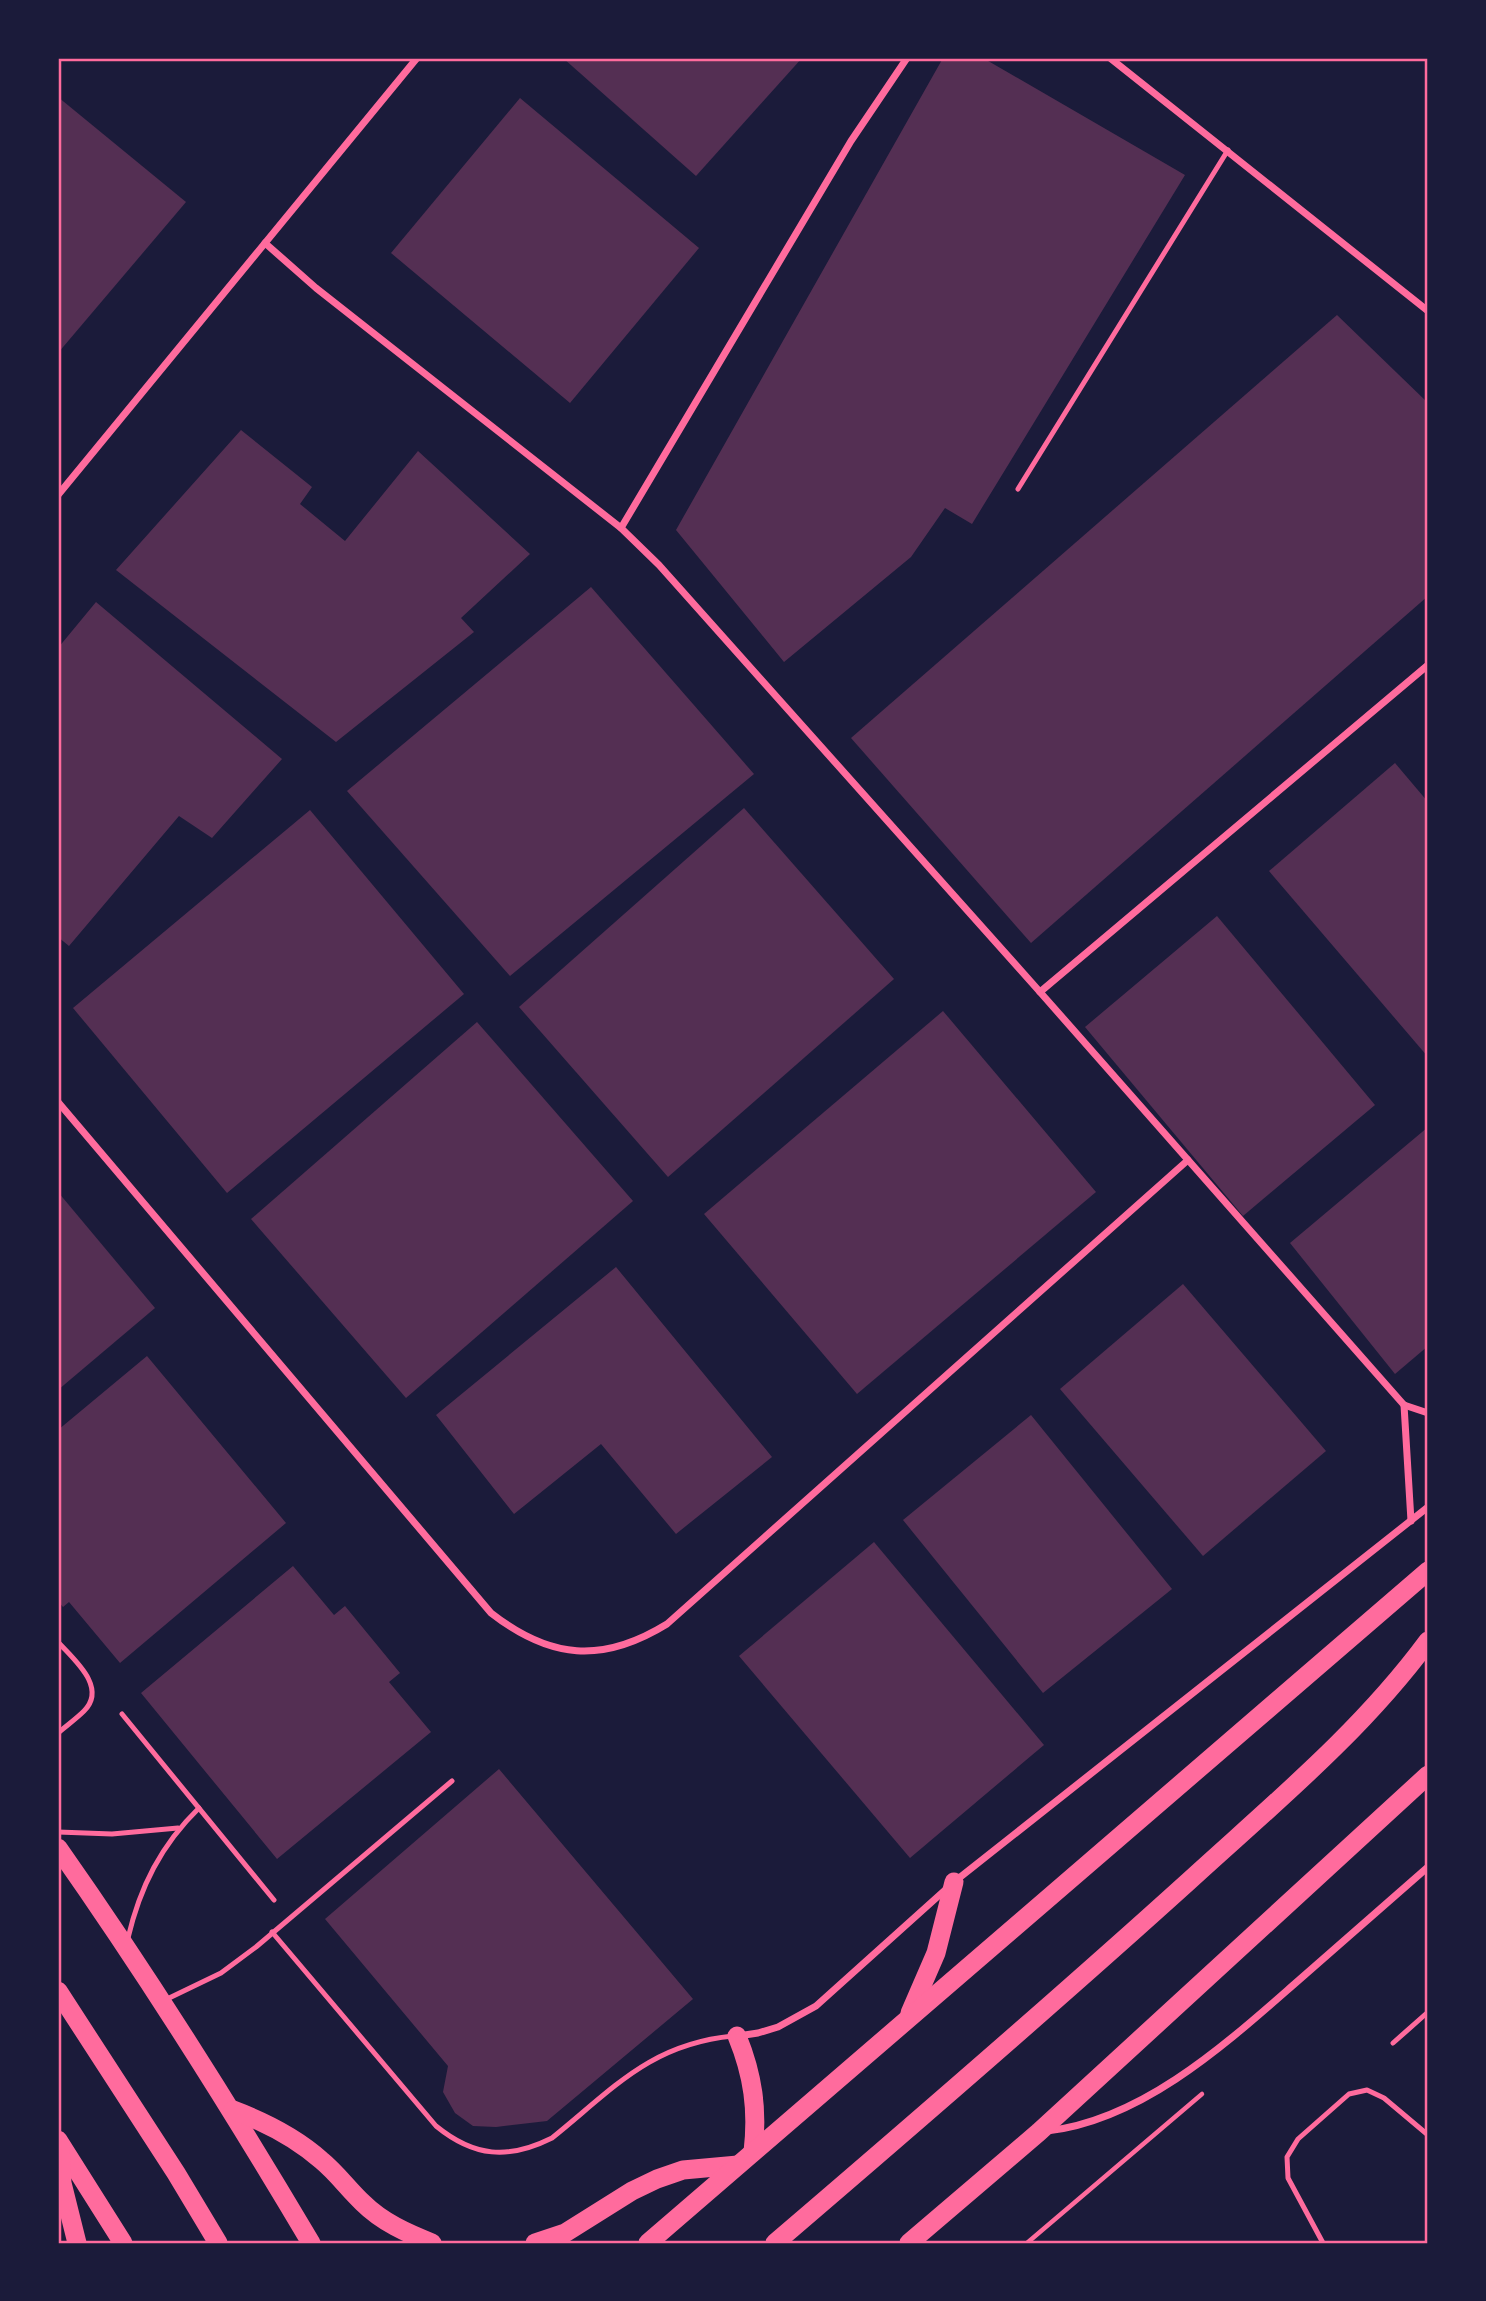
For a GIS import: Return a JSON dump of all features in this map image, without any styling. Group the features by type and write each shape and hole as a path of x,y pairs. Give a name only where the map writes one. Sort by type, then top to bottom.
{"highway":[{"path":"648,2243 1428,1571"},
{"path":"775,2243 1101,1960 1331,1751 1378,1702 1428,1641"},
{"path":"909,2243 1039,2132 1428,1775"},
{"path":"58,1848 126,1945 233,2110 311,2243"},
{"path":"907,2020 936,1953 954,1882"},
{"path":"58,1991 176,2172 218,2243"},
{"path":"737,2036 748,2063 755,2092 757,2122 754,2152"},
{"path":"233,2110 265,2123 296,2141 322,2160 364,2204 385,2220 408,2234 432,2243"},
{"path":"59,2142 62,2183 77,2243"},
{"path":"59,2142 123,2243"},
{"path":"535,2243 565,2233 632,2191 657,2179 683,2170 738,2165"}],"street":[{"path":"58,495 417,58"},
{"path":"621,528 851,141 907,58"},
{"path":"1110,58 1428,311"},
{"path":"265,243 316,288 621,528 659,565 1404,1405 1428,1413"},
{"path":"1040,992 1428,665"},
{"path":"58,1102 491,1614 537,1643 563,1650 590,1652 618,1648 643,1639 667,1625 1188,1160"},
{"path":"1404,1405 1411,1521"},
{"path":"737,2036 778,2027 816,2006 954,1882 1428,1507"},
{"path":"1039,2132 1064,2129 1108,2114 1150,2095 1189,2071 1227,2043 1428,1867"}],"lane":[{"path":"1018,489 1228,150"},
{"path":"58,1642 89,1679 93,1695 85,1710 58,1733"},
{"path":"122,1714 274,1900"},
{"path":"162,2001 221,1973 452,1781"},
{"path":"126,1945 145,1884 160,1855 178,1828 199,1808"},
{"path":"58,1832 112,1834 178,1828"},
{"path":"272,1932 436,2126 450,2137 483,2151 519,2151 536,2146 552,2138 635,2069 653,2058 694,2042 737,2036"},
{"path":"1393,2043 1428,2012"},
{"path":"1323,2243 1288,2178 1287,2157 1298,2139 1349,2094 1367,2090 1384,2098 1428,2136"}],"building":[{"path":"563,58 802,58 696,176"},
{"path":"943,58 983,58 1185,175 972,524 945,508 911,557 784,662 676,530"},
{"path":"58,97 186,202 58,353"},
{"path":"520,98 699,248 570,403 391,253"},
{"path":"1337,315 1428,403 1428,596 1031,943 851,738"},
{"path":"241,430 312,487 300,504 345,541 418,451 530,554 461,618 474,632 336,742 116,570"},
{"path":"591,587 754,774 510,976 347,791"},
{"path":"96,602 282,759 212,838 179,816 69,946 58,937 58,648"},
{"path":"1395,763 1428,802 1428,1057 1269,871"},
{"path":"744,808 894,979 668,1177 519,1007"},
{"path":"310,810 464,994 227,1193 73,1008"},
{"path":"1217,916 1375,1105 1243,1216 1085,1027"},
{"path":"943,1011 1096,1192 857,1394 704,1214"},
{"path":"477,1022 633,1201 406,1398 251,1219"},
{"path":"1428,1127 1428,1346 1395,1374 1290,1243"},
{"path":"58,1192 155,1308 58,1390"},
{"path":"616,1267 772,1457 676,1534 601,1444 514,1514 436,1415"},
{"path":"1183,1284 1326,1451 1203,1556 1060,1389"},
{"path":"147,1356 286,1523 120,1663 69,1602 63,1607 58,1601 58,1430"},
{"path":"1031,1415 1172,1589 1043,1693 903,1520"},
{"path":"874,1542 1044,1745 910,1858 739,1656"},
{"path":"293,1566 334,1615 345,1606 400,1673 389,1682 431,1732 277,1859 141,1693"},
{"path":"499,1769 693,1999 547,2121 496,2127 473,2126 455,2113 443,2092 448,2066 325,1919"}]}
